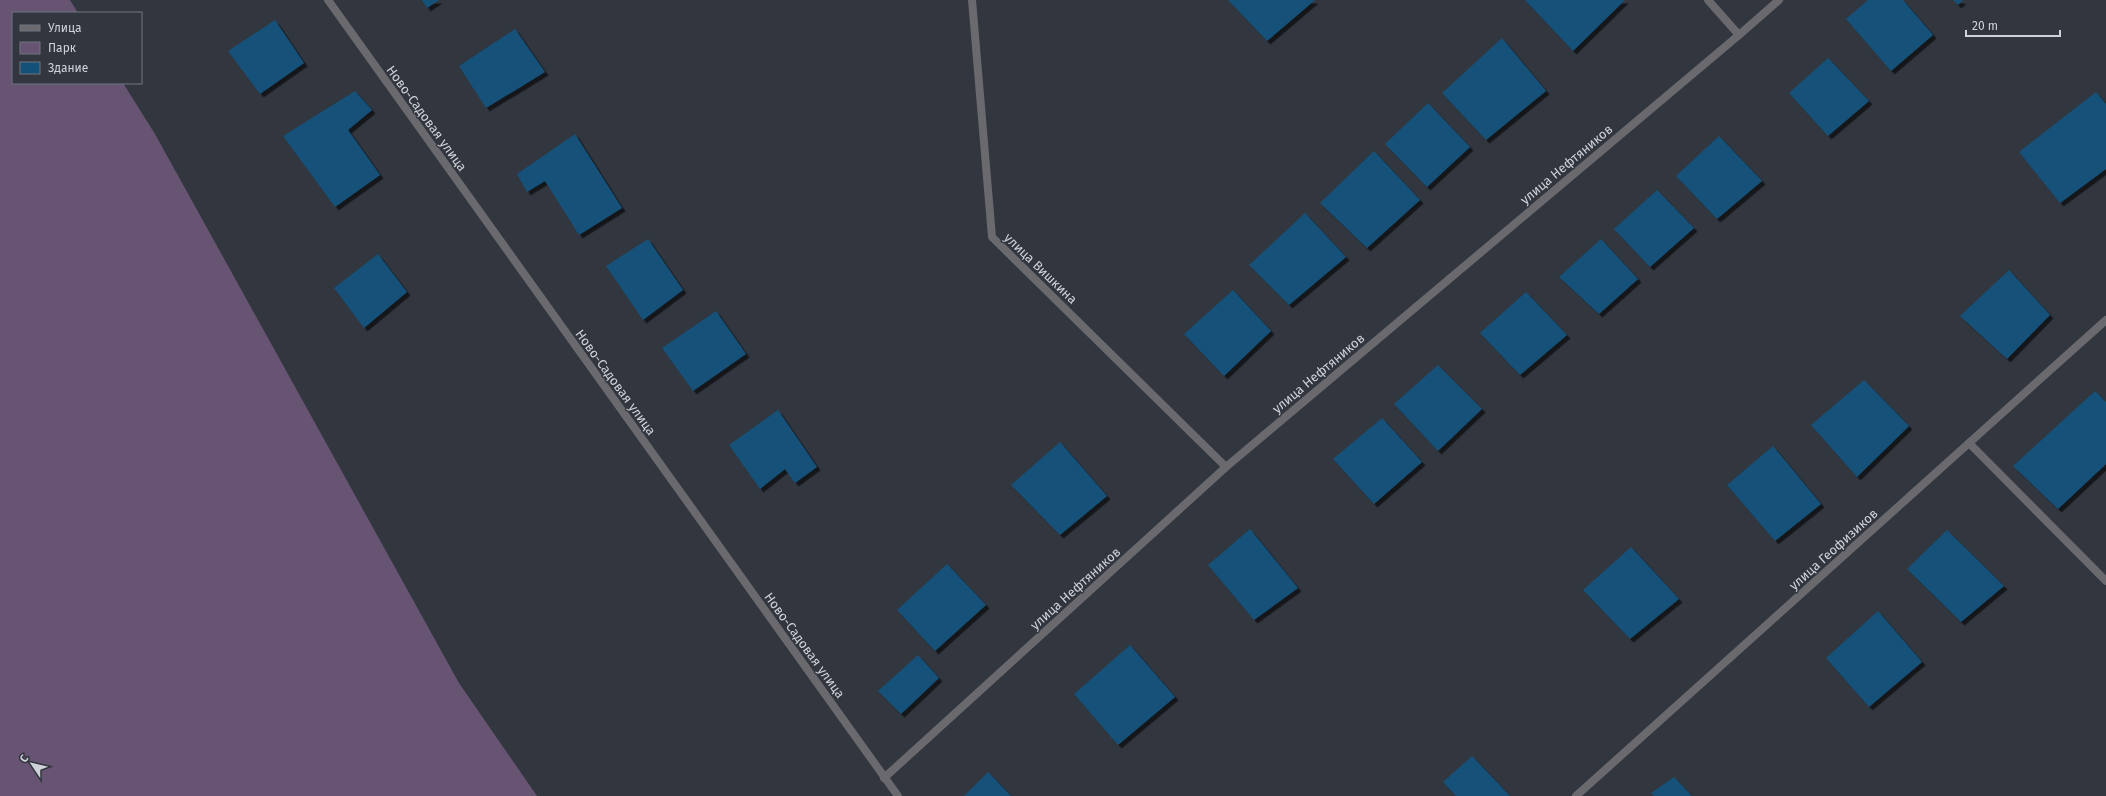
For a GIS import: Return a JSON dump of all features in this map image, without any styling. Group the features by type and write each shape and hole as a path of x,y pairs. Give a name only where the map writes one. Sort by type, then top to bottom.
{"street":[{"name":"Ново-Садовая улица","path":"328,0 898,796"},
{"name":"улица Вишкина","path":"972,0 992,237 1226,467"},
{"path":"1708,0 1739,34"},
{"name":"улица Нефтяников","path":"884,778 1226,467 1778,0"},
{"name":"улица Геофизиков","path":"1576,796 2106,320"},
{"path":"1969,443 2106,581"}],"green space":[{"path":"0,0 70,0 77,12 12,12 12,84 124,84 155,134 459,683 537,796 0,796"}],"building":[{"path":"422,0 439,0 427,8"},
{"path":"1228,0 1315,0 1267,41"},
{"path":"1525,0 1625,0 1573,51"},
{"path":"1868,0 1903,0 1933,35 1891,71 1846,19"},
{"path":"1953,0 1963,0 1958,5"},
{"path":"275,20 304,63 260,94 228,51"},
{"path":"515,29 545,72 486,108 459,66"},
{"path":"1502,38 1546,91 1486,140 1442,93"},
{"path":"1828,58 1869,101 1828,136 1789,93"},
{"path":"355,91 372,110 348,130 380,175 335,207 283,136"},
{"path":"2096,92 2106,104 2106,169 2060,203 2019,152"},
{"path":"1428,103 1470,147 1427,187 1385,144"},
{"path":"575,134 622,208 579,235 545,181 527,192 517,174"},
{"path":"1719,136 1762,181 1717,219 1676,176"},
{"path":"1374,151 1420,200 1367,248 1320,203"},
{"path":"1657,190 1694,228 1650,267 1614,229"},
{"path":"1305,213 1346,257 1289,305 1249,265"},
{"path":"648,239 683,290 643,320 606,266"},
{"path":"1601,239 1638,279 1599,314 1559,277"},
{"path":"378,254 407,292 364,328 334,288"},
{"path":"2009,270 2050,315 2007,359 1960,316"},
{"path":"1233,290 1271,331 1224,376 1184,334"},
{"path":"1526,292 1567,335 1520,375 1480,333"},
{"path":"716,311 746,354 693,391 662,348"},
{"path":"1438,365 1482,409 1438,451 1394,404"},
{"path":"1864,380 1909,426 1857,477 1811,425"},
{"path":"2095,391 2106,402 2106,464 2058,509 2013,466"},
{"path":"778,410 817,467 795,483 785,469 760,489 729,445"},
{"path":"1382,418 1422,462 1374,504 1333,459"},
{"path":"1060,442 1107,496 1060,535 1011,485"},
{"path":"1773,446 1821,504 1775,541 1727,485"},
{"path":"1250,529 1298,588 1254,620 1208,565"},
{"path":"1947,530 2004,586 1961,622 1907,569"},
{"path":"1631,547 1679,599 1630,639 1583,590"},
{"path":"947,564 986,605 935,651 897,610"},
{"path":"1878,611 1922,662 1869,707 1826,658"},
{"path":"1130,645 1175,697 1118,745 1074,694"},
{"path":"918,655 939,678 901,714 878,691"},
{"path":"1472,756 1510,796 1456,796 1443,782"},
{"path":"988,772 1011,796 964,796"},
{"path":"1674,777 1692,796 1654,796 1651,793"}]}
